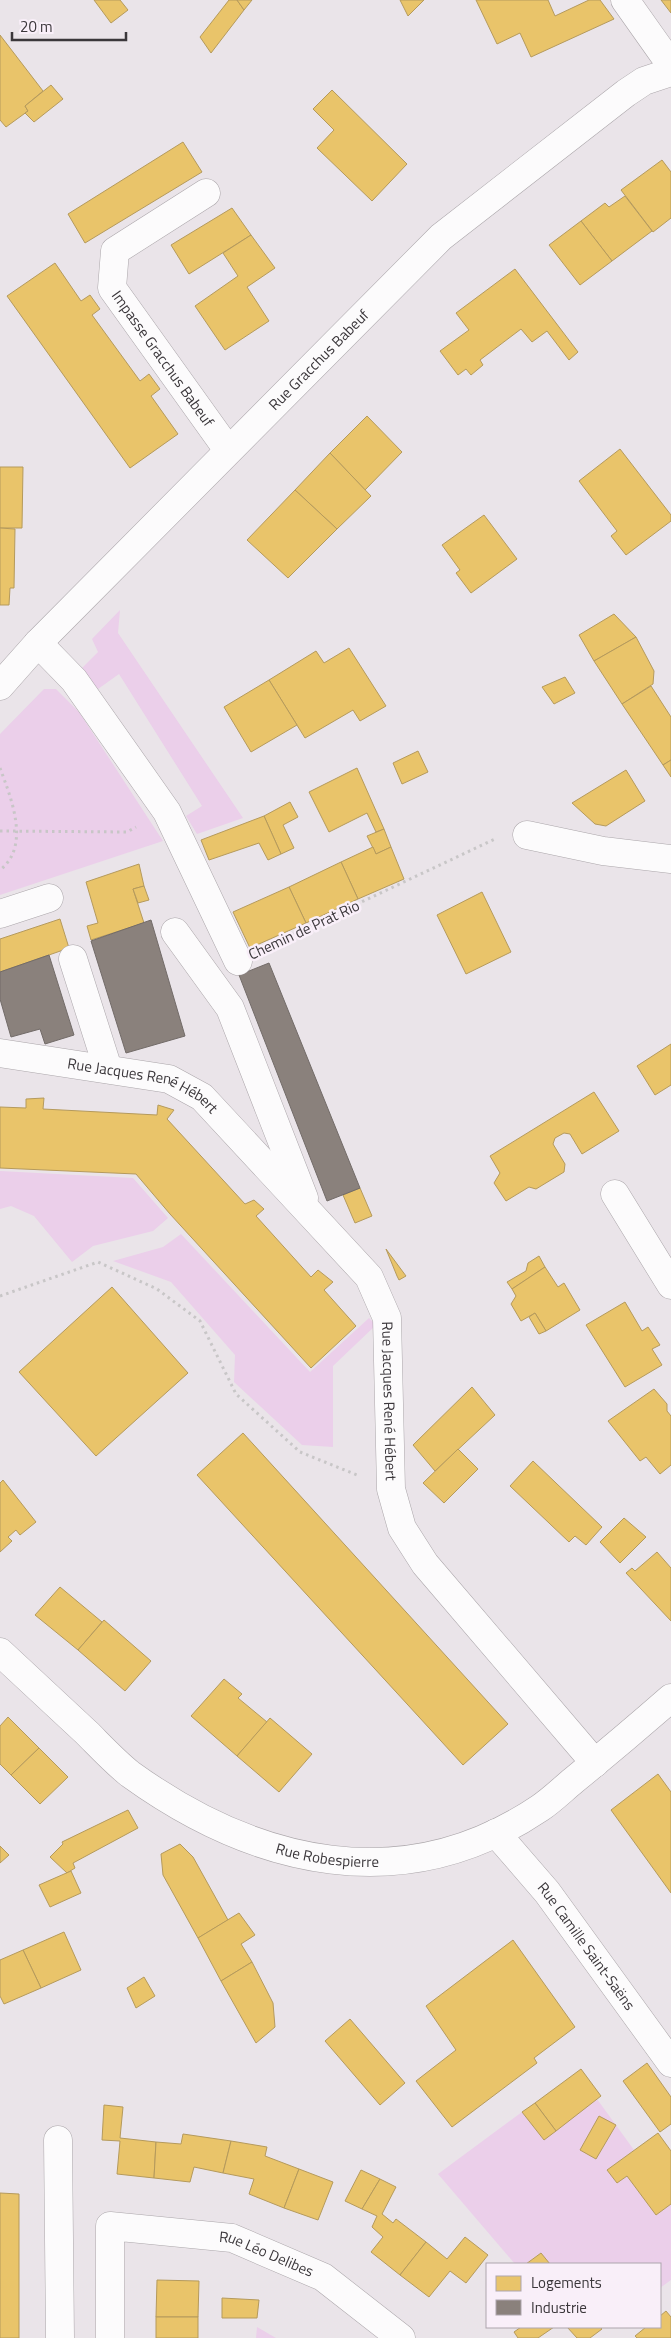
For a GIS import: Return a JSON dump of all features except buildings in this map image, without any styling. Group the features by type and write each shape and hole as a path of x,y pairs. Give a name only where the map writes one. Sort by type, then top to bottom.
{"street":[{"path":"625,0 671,65"},
{"name":"Rue Gracchus Babeuf","path":"0,686 38,643 441,237 626,93 644,81 671,72"},
{"name":"Impasse Gracchus Babeuf","path":"206,193 115,251 112,288 228,450"},
{"name":"Chemin de Prat Rio","path":"38,643 74,680 167,812 238,961"},
{"path":"527,835 603,851 671,859"},
{"path":"0,914 49,898"},
{"path":"175,932 230,1008 310,1213"},
{"path":"73,959 108,1069"},
{"name":"Rue Jacques René Hébert","path":"0,1053 169,1079 202,1097 369,1277 387,1318 391,1489 402,1528 425,1564 595,1763"},
{"path":"615,1194 671,1285"},
{"name":"Rue Robespierre","path":"0,1652 128,1772 196,1816 254,1840 313,1858 351,1863 420,1858 459,1847 496,1833 540,1808 671,1698"},
{"name":"Rue Camille Saint-Saëns","path":"496,1833 547,1892 671,2063"},
{"path":"58,2140 60,2338"},
{"name":"Rue Léo Delibes","path":"110,2338 110,2226 232,2238 323,2277 401,2338"}],"path":[{"path":"0,768 11,799 18,831 8,864 0,870"},
{"path":"0,831 127,832 167,812"},
{"name":"Chemin de Prat Rio","path":"238,961 503,835 527,835"},
{"path":"0,1296 98,1262 157,1289 200,1321 236,1394 300,1452 391,1489"}],"shaded area":[{"path":"120,610 118,633 243,818 197,834 186,816 202,806 119,674 98,689 77,673 98,652 92,639"},
{"path":"44,689 56,689 79,712 163,841 0,895 0,734"},
{"path":"0,1171 133,1178 168,1218 153,1231 93,1246 72,1262 34,1216 11,1206 0,1209"},
{"path":"181,1234 310,1372 369,1318 376,1325 333,1366 333,1447 302,1445 234,1382 235,1355 171,1282 113,1261 163,1247"},
{"path":"597,2099 634,2150 607,2170 617,2183 627,2176 656,2215 671,2204 671,2280 661,2287 661,2263 549,2263 540,2253 527,2263 514,2263 438,2174 522,2112 544,2140"},
{"path":"257,2327 276,2338 256,2338"}]}
